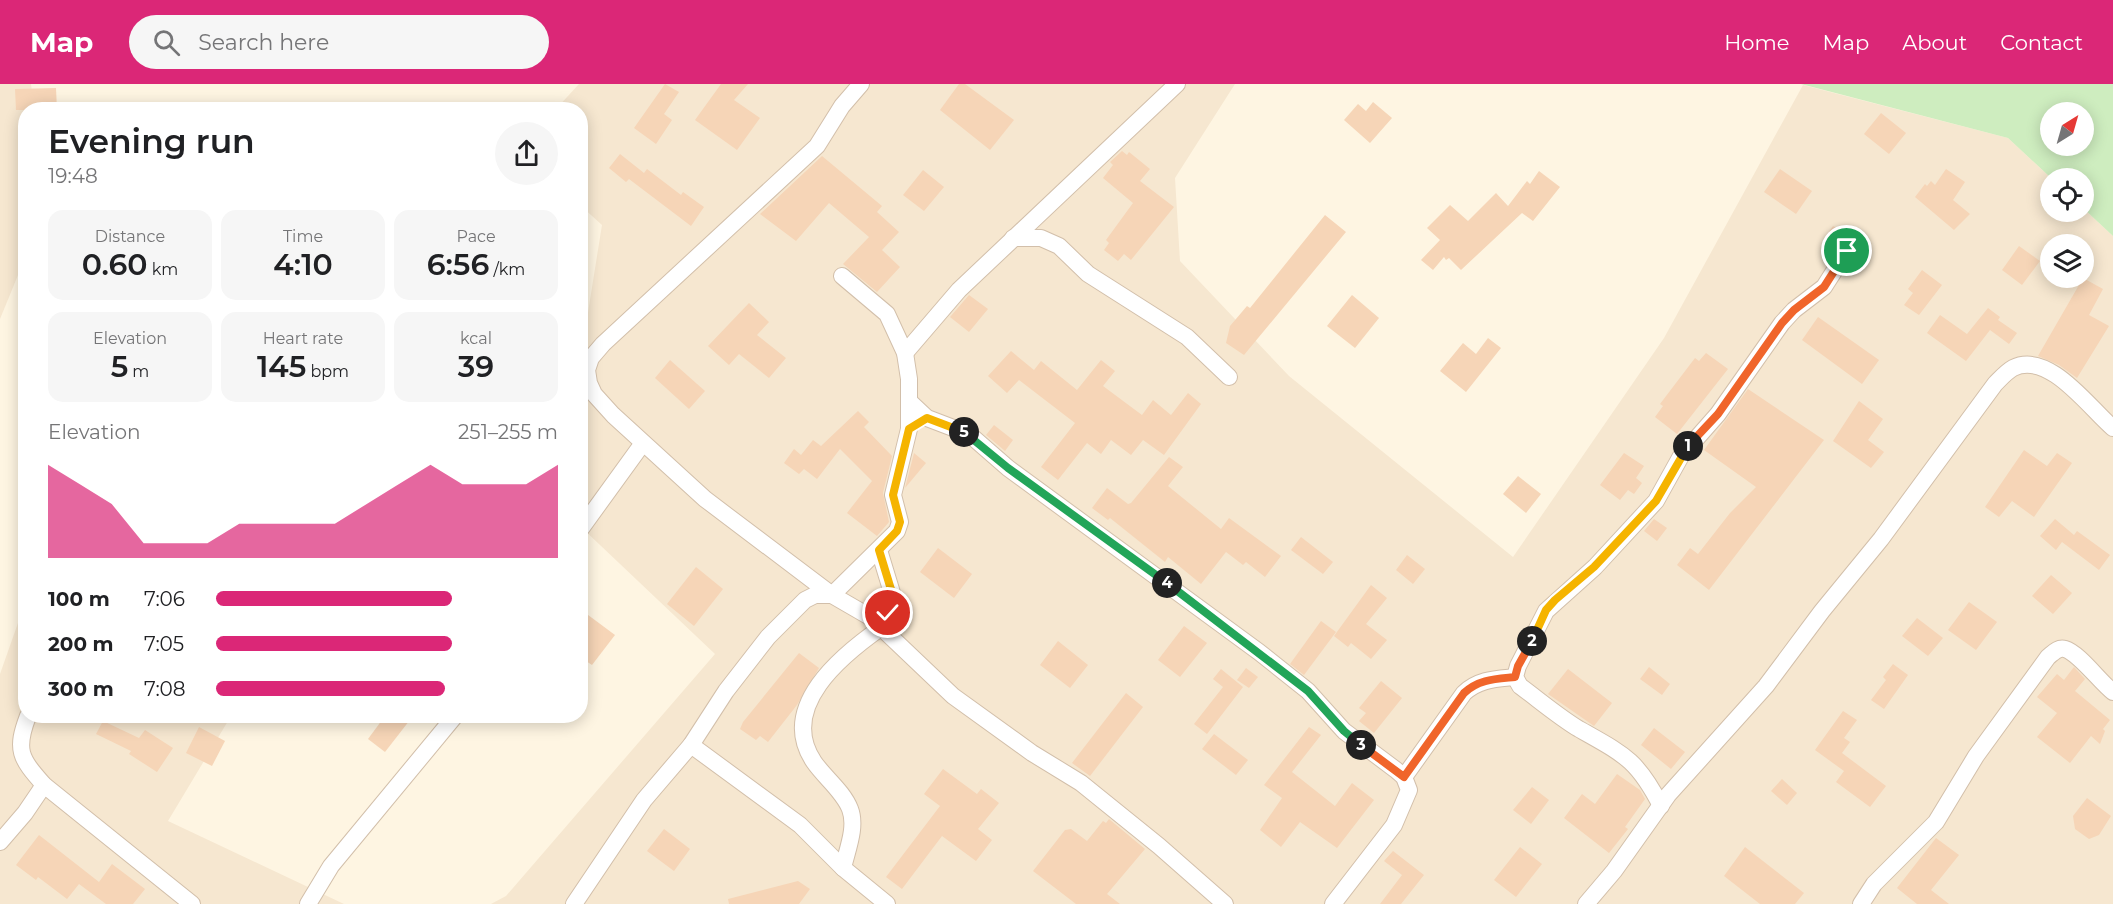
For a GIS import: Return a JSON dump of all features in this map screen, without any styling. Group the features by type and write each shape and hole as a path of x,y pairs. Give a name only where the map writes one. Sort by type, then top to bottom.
{"street":[{"path":"588,367 591,358 635,313 710,247 743,213 817,146 842,106 861,84"},
{"path":"905,353 958,290 1178,84"},
{"path":"1012,238 1041,238 1059,246 1088,274 1187,337 1229,377"},
{"path":"1661,806 1649,781 1633,762 1611,745 1578,729 1520,686 1515,677 1518,666 1546,610 1594,567 1656,501 1681,456 1718,414 1782,323 1794,310 1824,287 1847,251"},
{"path":"574,904 644,800 691,745 726,691 768,637 805,600 815,595 832,595 897,531 900,522 893,495 909,429 910,402 905,353 886,314 842,276"},
{"path":"1586,904 1708,749 1766,686 1822,611 1881,539 1995,384 2007,372 2015,367 2043,368 2078,393 2113,428"},
{"path":"588,376 594,394 705,499 832,595 876,622 953,696 1032,753 1081,783 1159,846 1225,904"},
{"path":"910,402 927,418 969,434 1016,474 1186,597 1308,691 1344,731 1404,777 1409,790 1394,825 1333,904"},
{"path":"909,429 927,418"},
{"path":"588,519 644,442"},
{"path":"843,868 852,830 850,810 814,761 805,744 803,725 808,703 824,678 876,622 888,613 893,596 879,550"},
{"path":"1860,904 1874,885 1936,822 1976,756 2056,649 2066,649 2113,692"},
{"path":"1404,777 1464,693 1473,684 1515,677"},
{"path":"25,723 19,751 28,767 44,784 192,904"},
{"path":"308,904 331,866 449,723"},
{"path":"691,745 800,825 843,868 887,904"},
{"path":"0,842 25,813 44,784"}],"shaded area":[{"path":"0,84 31,84 33,102 18,102 18,275 0,319"},
{"path":"579,84 1235,84 1175,178 1180,261 1289,376 1513,557 1664,338 1803,85 2008,138 2040,168 2040,222 2094,222 2094,218 2113,236 2113,904 491,904 506,896 715,654 588,534 588,312 602,225 588,212 588,102 562,102"},
{"path":"18,623 18,723 227,723 168,821 344,904 0,904 0,674"}],"green space":[{"path":"1801,84 2113,84 2113,236 2094,218 2094,168 2040,168 2008,138"}],"building":[{"path":"665,84 679,92 664,114 672,120 656,144 634,128"},
{"path":"721,84 748,84 734,100 760,118 737,150 695,120"},
{"path":"959,84 965,84 1014,120 990,150 940,110"},
{"path":"56,88 57,102 18,102 18,110 16,110 15,89"},
{"path":"1373,102 1392,118 1370,143 1344,120 1358,104 1366,111"},
{"path":"1881,113 1906,133 1889,154 1864,134"},
{"path":"1122,151 1127,155 1129,152 1150,169 1140,181 1174,207 1131,260 1124,254 1118,261 1104,250 1109,243 1106,240 1133,203 1103,178 1113,165 1110,162"},
{"path":"620,154 644,173 647,169 681,195 683,192 704,207 691,226 629,179 626,182 609,168"},
{"path":"822,156 882,206 877,212 899,232 882,250 900,267 877,292 843,264 869,237 829,203 796,241 760,214"},
{"path":"1780,169 1812,191 1796,214 1764,192"},
{"path":"1946,169 1965,182 1953,200 1970,214 1954,230 1915,197 1925,184 1927,186 1931,181 1935,185"},
{"path":"923,170 944,187 924,211 903,195"},
{"path":"1539,171 1560,187 1533,221 1522,213 1461,270 1449,258 1446,260 1444,257 1433,270 1421,260 1440,240 1427,228 1450,205 1468,221 1496,193 1508,206 1527,181 1530,184"},
{"path":"1325,215 1346,232 1244,355 1226,343 1230,326 1247,306 1250,308"},
{"path":"1833,226 1844,233 1835,246 1824,239"},
{"path":"2019,246 2040,261 2022,285 2002,270"},
{"path":"1922,270 1942,285 1919,315 1904,305 1913,293 1908,289"},
{"path":"2094,284 2103,289 2089,315 2109,326 2077,378 2059,365 2038,356 2077,288 2094,288"},
{"path":"969,295 988,309 969,332 950,317"},
{"path":"1352,295 1379,318 1355,348 1327,326"},
{"path":"749,303 769,322 757,335 786,358 769,378 739,354 729,365 708,346"},
{"path":"1988,308 2000,317 1998,320 2017,333 2009,344 1990,330 1966,361 1927,333 1940,315 1967,334"},
{"path":"1818,317 1879,360 1862,384 1802,340"},
{"path":"1488,338 1501,348 1466,392 1440,371 1463,343 1476,354"},
{"path":"1011,351 1034,370 1041,361 1077,390 1101,360 1115,371 1103,386 1142,415 1153,400 1171,415 1188,393 1201,404 1164,455 1143,440 1131,455 1111,440 1101,454 1087,443 1058,480 1041,467 1075,423 1019,380 1007,393 988,376"},
{"path":"1706,353 1728,369 1677,434 1655,417 1663,406 1660,404 1695,358 1699,361"},
{"path":"670,360 705,391 689,409 655,378"},
{"path":"1748,389 1824,440 1709,590 1677,565 1690,548 1698,554 1730,513 1756,487 1704,450"},
{"path":"1859,401 1883,419 1868,440 1884,452 1871,468 1833,441"},
{"path":"858,411 869,422 864,427 892,456 883,493 889,522 877,536 847,513 872,481 840,449 817,479 804,469 799,474 784,463 794,449 801,455 813,440 821,446"},
{"path":"994,425 1013,440 1005,451 986,435"},
{"path":"2024,450 2047,466 2057,453 2072,463 2034,517 2012,501 1999,517 1985,507"},
{"path":"914,453 926,463 905,488"},
{"path":"1624,453 1644,466 1636,478 1642,483 1634,494 1628,490 1620,500 1600,485"},
{"path":"1169,457 1183,467 1168,486 1221,529 1229,518 1281,556 1265,577 1246,562 1243,565 1226,552 1201,584 1168,557 1165,562 1110,518 1108,520 1092,508 1107,488 1128,504 1131,503"},
{"path":"1518,476 1541,494 1526,513 1503,494"},
{"path":"1654,519 1667,528 1657,541 1644,531"},
{"path":"2055,519 2074,535 2077,531 2110,555 2099,570 2062,542 2056,550 2040,536"},
{"path":"1301,537 1333,562 1323,574 1291,550"},
{"path":"938,548 972,574 954,598 920,572"},
{"path":"1407,555 1425,569 1413,584 1396,570"},
{"path":"696,567 723,589 694,626 667,604"},
{"path":"2051,575 2072,593 2053,614 2032,596"},
{"path":"1371,585 1387,598 1366,624 1387,640 1371,659 1351,643 1348,647 1334,636"},
{"path":"1969,602 1997,622 1976,650 1948,630"},
{"path":"588,615 615,635 592,665 588,662"},
{"path":"1917,618 1943,638 1928,656 1902,636"},
{"path":"1321,621 1336,632 1304,675 1290,664"},
{"path":"1184,626 1207,643 1180,677 1158,660"},
{"path":"1058,641 1088,665 1070,688 1040,665"},
{"path":"799,653 819,668 797,705 768,742 760,736 756,740 740,729 743,722"},
{"path":"1893,664 1908,675 1884,709 1871,700 1886,680 1883,677"},
{"path":"1649,667 1670,684 1662,695 1640,679"},
{"path":"2074,667 2085,679 2075,691 2110,720 2103,729 2105,731 2100,744 2091,736 2070,763 2037,737 2057,713 2037,697 2057,674 2064,680"},
{"path":"1246,668 1258,677 1249,688 1237,680"},
{"path":"1221,669 1243,687 1207,734 1194,724 1223,687 1213,679"},
{"path":"1568,669 1612,703 1594,726 1548,694"},
{"path":"1381,681 1402,698 1374,733 1359,721 1366,713 1359,708"},
{"path":"1126,693 1143,707 1090,776 1072,763"},
{"path":"1843,711 1857,720 1844,738 1850,742 1842,753 1886,786 1870,807 1836,782 1844,771 1815,750"},
{"path":"102,723 107,723 139,738 145,730 173,748 157,772 129,754 131,751 96,734"},
{"path":"380,723 408,723 385,752 368,739"},
{"path":"199,727 225,741 212,766 186,753"},
{"path":"1309,727 1321,735 1292,772 1335,806 1352,783 1374,800 1337,848 1300,822 1281,847 1260,830 1282,798 1264,785"},
{"path":"1654,728 1685,752 1671,769 1641,745"},
{"path":"1214,734 1248,760 1236,775 1202,749"},
{"path":"943,769 977,794 981,789 999,803 978,829 992,840 976,861 942,836 902,889 886,877 940,806 924,794"},
{"path":"1617,774 1640,790 1645,799 1625,827 1628,829 1609,853 1564,818 1582,794 1595,804"},
{"path":"1782,779 1797,793 1787,805 1771,791"},
{"path":"1532,787 1549,800 1531,824 1513,810"},
{"path":"2087,798 2111,816 2099,835 2089,839 2075,829 2073,816"},
{"path":"1109,819 1145,849 1107,894 1120,904 1076,904 1033,871 1065,830 1071,829 1087,841 1103,821 1106,823"},
{"path":"664,829 690,849 674,871 647,851"},
{"path":"39,835 99,882 112,864 145,889 133,904 106,904 79,884 67,899 38,877 36,880 16,865"},
{"path":"1936,838 1959,855 1931,890 1949,904 1917,904 1897,888"},
{"path":"1520,847 1542,864 1516,897 1494,880"},
{"path":"1745,847 1804,893 1795,904 1760,904 1724,876"},
{"path":"1393,851 1424,875 1401,904 1380,904 1402,875 1384,861"},
{"path":"798,881 810,889 799,904 729,904 728,899"}],"route":[{"path":"888,613 893,596 879,550 897,531 900,522 893,495 909,429 927,418 969,434 1008,468 1125,551 1259,651 1308,691 1344,731 1404,777 1450,711 1473,684 1515,677 1518,666 1546,610 1594,567 1656,501 1690,443 1718,414 1782,323 1794,310 1824,287 1847,251"}]}
